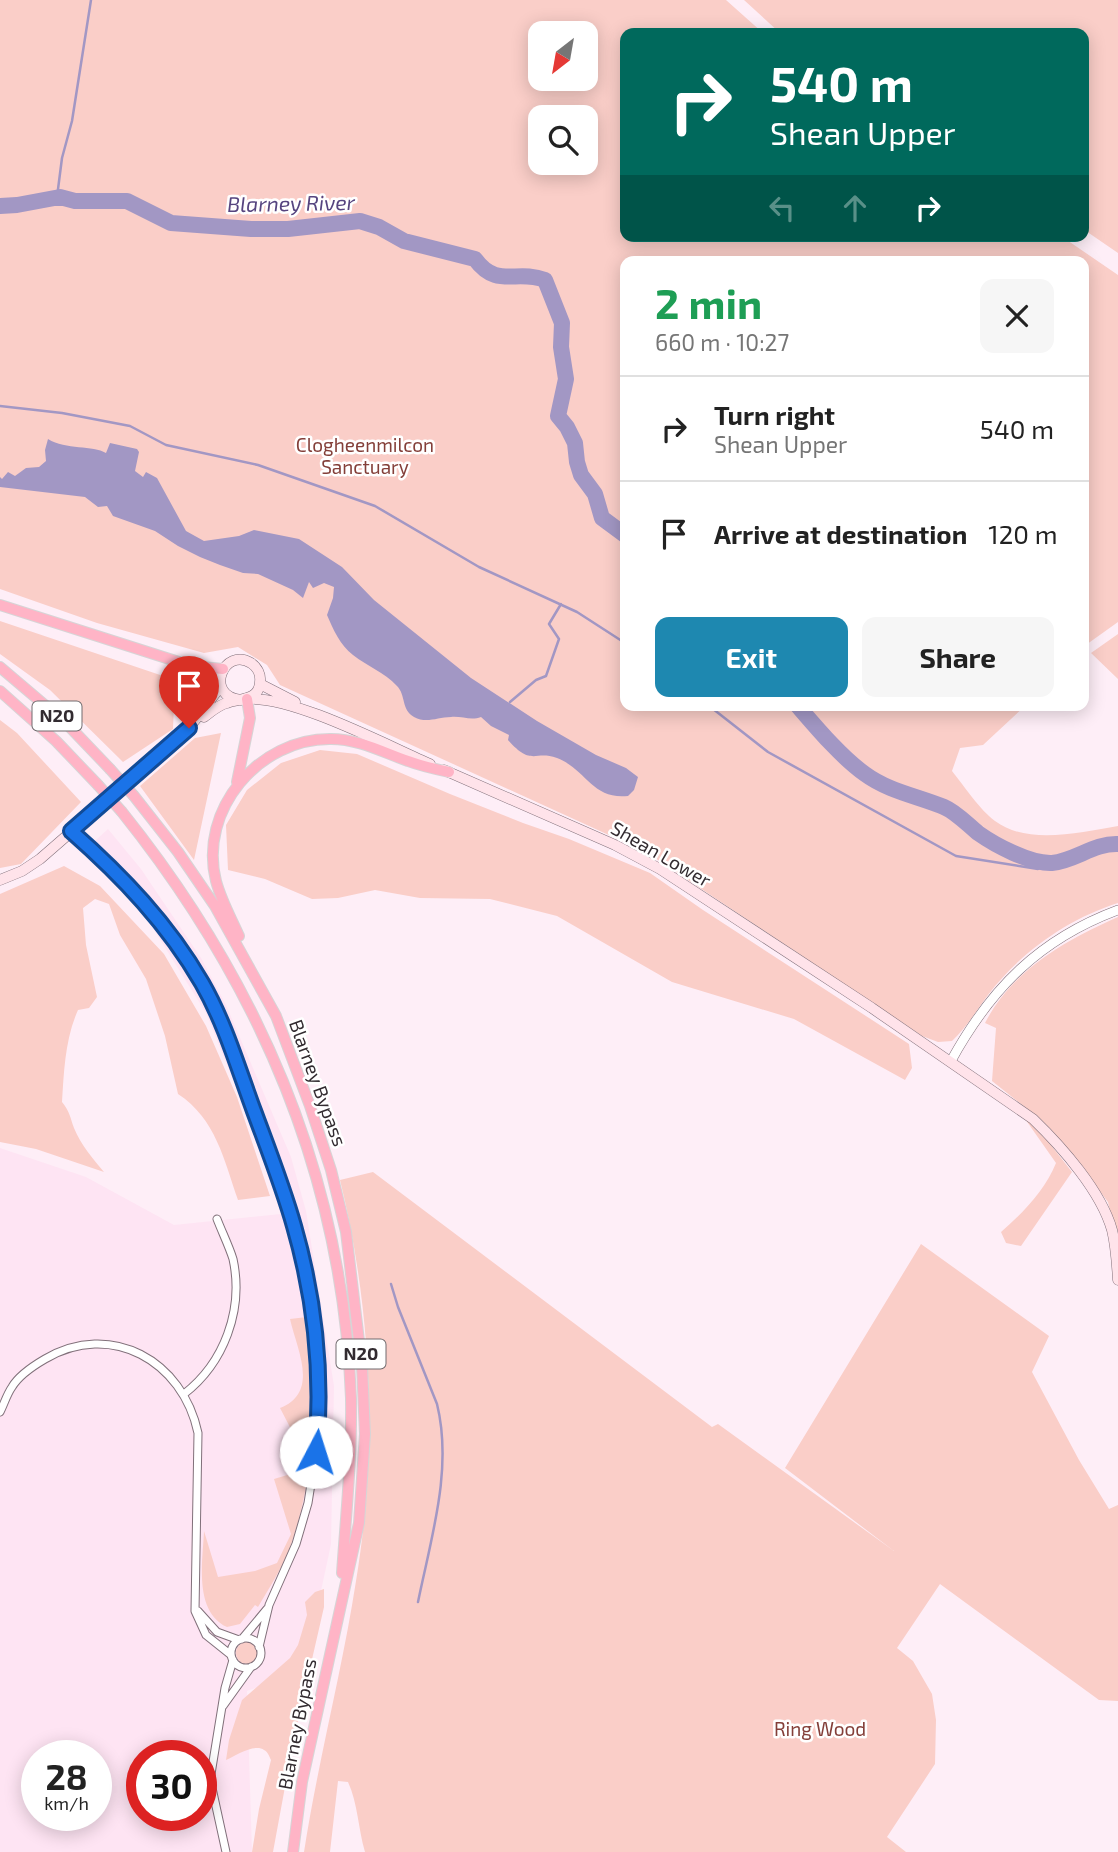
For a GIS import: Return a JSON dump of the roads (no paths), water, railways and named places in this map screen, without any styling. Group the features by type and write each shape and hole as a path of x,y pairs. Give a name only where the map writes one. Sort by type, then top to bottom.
{"highway":[{"path":"0,605 182,663 223,669"},
{"name":"Blarney Bypass","path":"0,667 67,724 110,769 178,852 215,906 276,1016 310,1106 343,1220 361,1352 365,1434 359,1523 339,1604 302,1783 293,1852"},
{"name":"Blarney Bypass","path":"0,691 98,785 175,881 239,984 265,1038 296,1114 330,1235 348,1355 351,1431 339,1604"},
{"path":"245,699 250,718 237,785 219,819 214,864 216,881 276,1016"},
{"path":"237,785 271,754 313,740 353,741 408,762 449,772"}],"main road":[{"path":"0,880 22,871 40,859 189,728 221,705 245,699 256,693 260,684 258,670 250,662 238,660 227,664 223,669 220,674 221,686 229,697 245,699"},
{"name":"Shean Lower","path":"260,684 329,720 638,856 951,1061 1033,1119 1077,1169 1107,1217 1112,1231 1118,1280"},
{"path":"189,728 221,686"},
{"name":"Shean Lower","path":"245,699 276,702 329,720"}],"street":[{"path":"71,831 132,888 168,932 202,984 229,1040 294,1226 312,1311 319,1417 308,1503 296,1544 269,1605 259,1647 260,1656 223,1707"},
{"path":"951,1061 992,997 1020,968 1056,939 1095,918 1118,910"},
{"path":"184,1394 213,1366 232,1324 235,1300 232,1258 217,1219"},
{"path":"0,1412 13,1385 32,1366 56,1353 83,1345 112,1345 150,1359 168,1373 184,1394 198,1433 195,1607 198,1620 206,1635 241,1667 252,1667"},
{"path":"226,1852 211,1774 232,1649 269,1605"},
{"path":"195,1607 217,1632 240,1640 251,1640 259,1647"}],"waterway":[{"path":"57,197 91,0"},
{"name":"Blarney River","path":"0,206 60,197 75,201 127,201 171,223 251,229 288,229 360,221 379,227 404,241 475,259 483,268 499,276 525,276 545,280 562,323 561,347 566,379 558,416 575,443 581,475 595,494 602,518 620,531"},
{"path":"0,406 62,413 130,426 166,445 258,465 375,506 479,567 577,612 620,640"},
{"path":"510,702 536,680 546,676 559,639 549,624 561,604"},
{"path":"716,711 768,752 956,856 1038,869 1050,863"},
{"name":"Blarney River","path":"802,711 838,750 865,774 893,789 948,809 978,833 1013,853 1052,863 1101,846 1118,844"},
{"path":"391,1284 437,1404 441,1429 443,1453 438,1503 418,1602"}],"park label":[{"name":"Clogheenmilcon Sanctuary","path":"365,456"},
{"name":"Ring Wood","path":"820,1729"}]}
